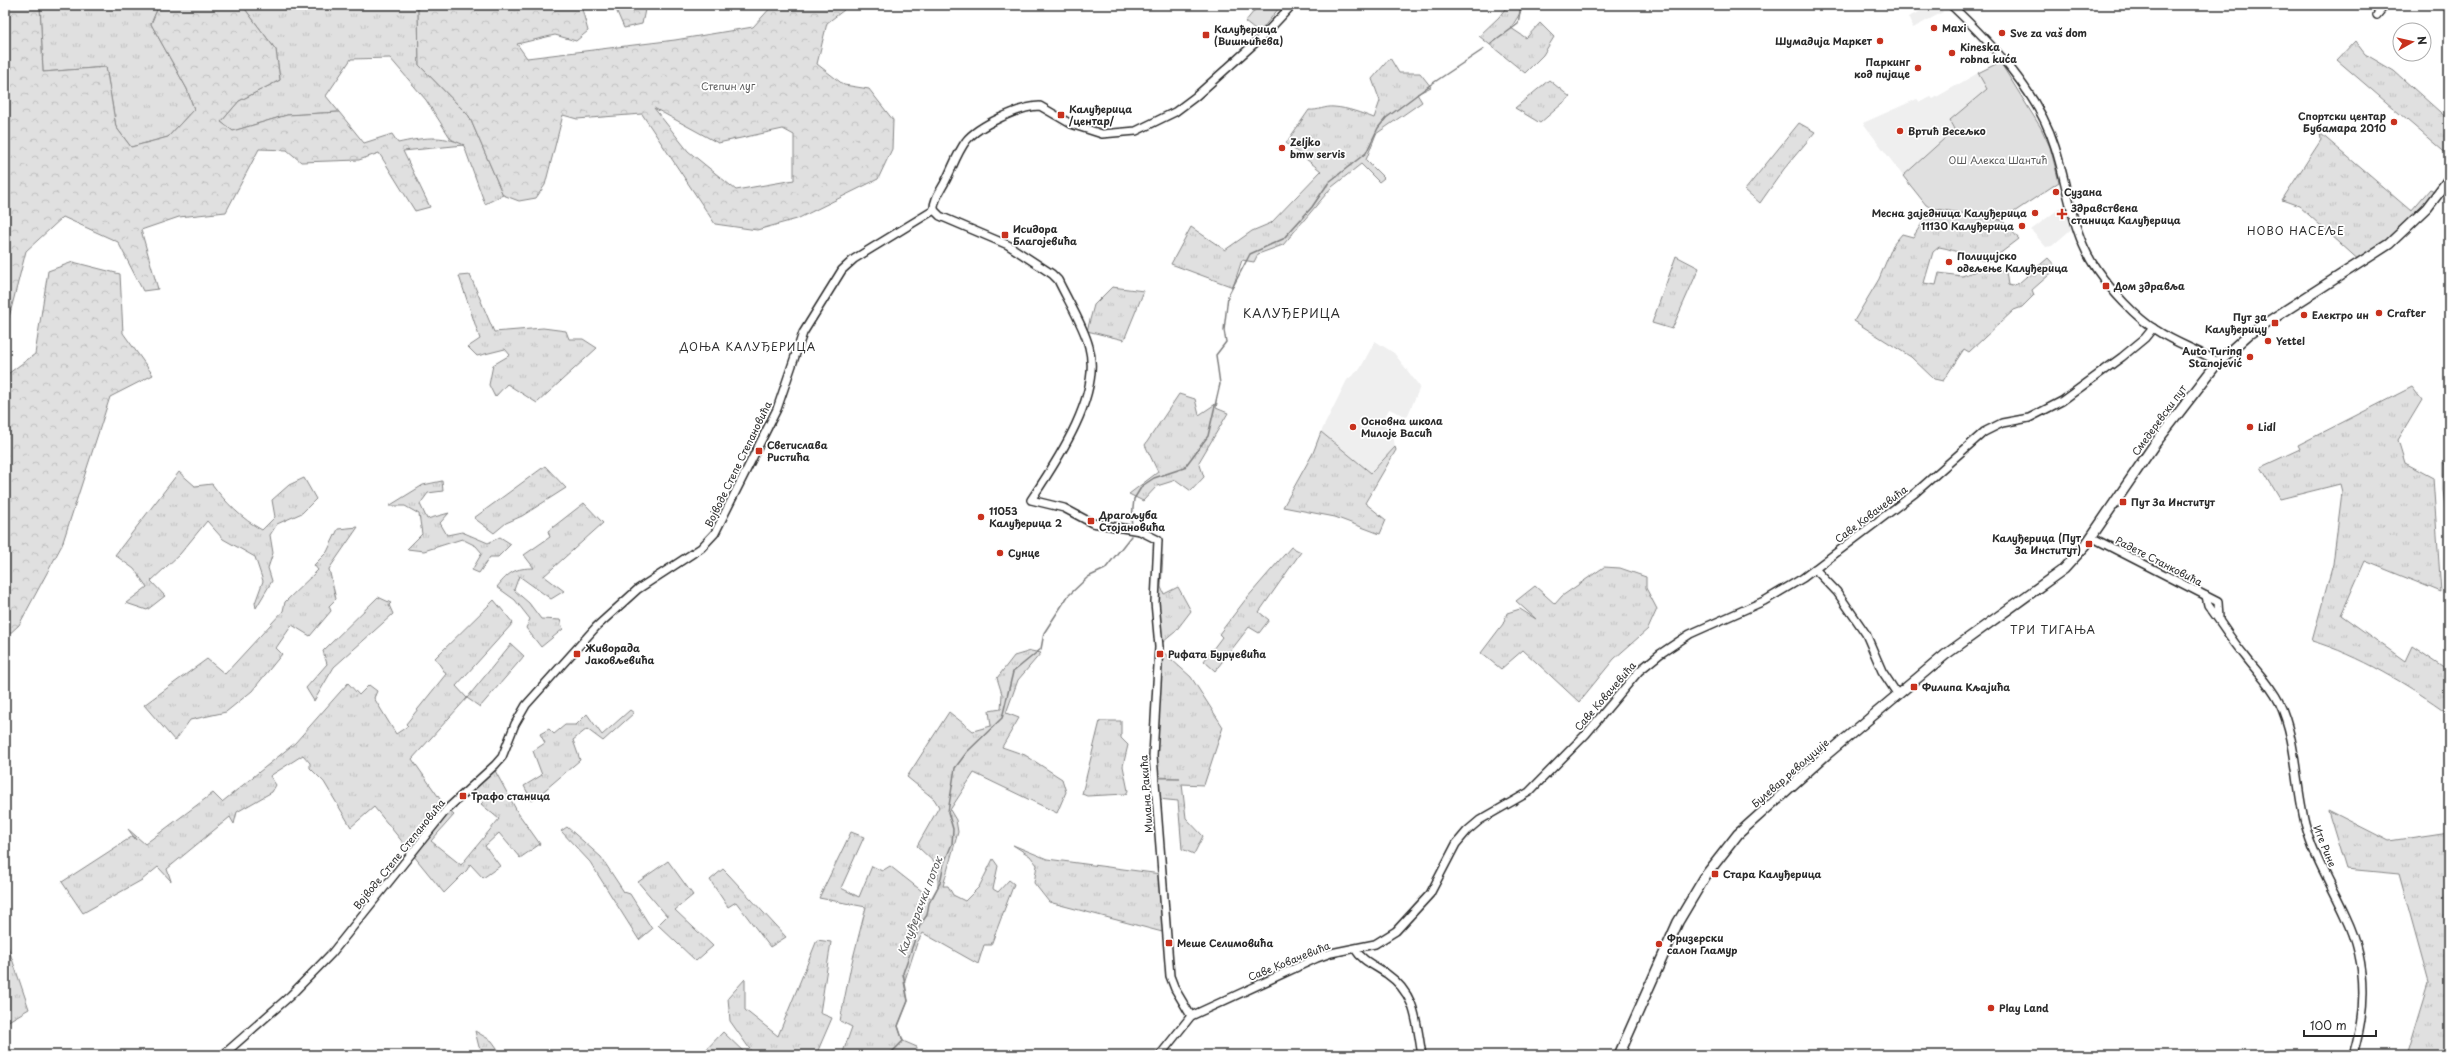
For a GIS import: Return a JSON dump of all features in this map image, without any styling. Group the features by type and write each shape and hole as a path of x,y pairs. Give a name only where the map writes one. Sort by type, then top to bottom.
{"main road":[{"name":"Смедеревски пут","path":"2056,575 2078,554 2091,537 2154,445 2218,362 2255,330 2389,244 2413,223 2449,179"},
{"name":"Булевар револуције","path":"1619,1055 1678,922 1726,848 1759,814 1898,695 1964,641 2056,575"}],"street":[{"path":"934,210 936,199 964,144 971,136 987,126 1016,112 1040,106 1072,124 1102,134 1136,131 1175,112 1195,97 1263,36 1292,5"},
{"path":"1951,5 1997,50 2023,86 2055,146 2065,186 2089,256 2113,290 2153,328 2218,362"},
{"path":"2377,15 2385,5"},
{"name":"Милана Ракића","path":"934,210 940,216 1008,245 1052,274 1058,280 1088,341 1091,357 1091,374 1082,410 1031,500 1064,508 1092,523 1140,531 1158,540 1155,602 1158,647 1153,756 1155,792 1170,976 1175,989 1192,1016"},
{"name":"Војводе Степе Степановића","path":"223,1055 290,996 332,953 442,815 458,797 495,766 502,757 515,724 526,705 596,627 638,589 701,548 714,534 777,409 803,333 842,270 854,259 934,210"},
{"name":"Саве Ковачевића","path":"1160,1055 1192,1016 1317,958 1331,953 1355,949 1383,941 1410,918 1430,894 1456,844 1467,831 1480,820 1529,792 1586,734 1649,662 1690,634 1764,601 1815,569 1915,493 1984,432 1996,425 2029,418 2062,400 2122,357 2145,338 2153,328"},
{"name":"Радете Станковића","path":"2091,537 2218,602 2217,609 2220,620"},
{"path":"1815,569 1836,592 1866,634 1882,671 1898,695"},
{"name":"Ите Рине","path":"2206,596 2208,605 2241,651 2272,690 2285,716 2310,841 2350,924 2358,950 2362,974 2363,1002 2358,1036 2353,1055"},
{"path":"1355,949 1361,957 1394,980 1411,1000 1422,1055"}],"shaded area":[{"path":"1934,5 1940,5 1943,12 1913,28 1908,17"},
{"path":"1978,73 1987,89 1950,120 1955,129 1903,176 1863,123 1917,99 1920,102 1931,97 1933,99"},
{"name":"Здравствена станица Калуђерица","path":"2068,202 2075,226 2052,246 2046,247 2031,230"},
{"path":"1375,341 1394,353 1420,387 1407,417 1389,409 1382,423 1393,433 1395,447 1371,473 1321,432 1347,380 1360,369"}],"green space":[{"path":"5,5 40,5 43,72 106,67 116,127 131,147 168,137 194,109 187,89 151,24 159,5 242,5 276,50 280,80 239,101 221,122 233,131 287,115 339,112 364,143 392,134 398,143 440,138 448,139 464,145 403,151 430,207 415,211 379,153 359,160 301,162 287,150 259,149 226,212 179,217 141,230 158,289 143,291 118,242 63,217 26,251 5,333"},
{"path":"40,5 159,5 151,24 187,89 194,109 168,137 131,147 116,127 106,67 43,72"},
{"path":"242,5 418,5 419,65 469,116 503,195 485,204 464,146 451,139 426,100 390,58 351,59 326,96 339,112 287,115 233,131 221,122 239,101 280,80 276,50"},
{"name":"Степин луг","path":"418,5 581,5 588,31 576,41 555,35 517,44 527,58 675,40 753,27 773,5 839,5 844,10 827,23 817,64 844,85 869,89 893,120 892,149 878,179 797,219 757,230 715,224 642,114 577,119 563,115 545,185 536,198 519,201 503,195 469,116 419,65","holes":["654,108 718,143 783,129 794,135 794,180 736,190 688,151"]},
{"path":"614,5 646,5 642,24 624,28"},
{"path":"1259,5 1275,5 1279,8 1259,33 1245,22"},
{"path":"1508,5 1525,5 1511,28 1526,38 1540,23 1554,37 1543,55 1525,73 1479,36 1499,17"},
{"path":"2355,41 2365,54 2394,71 2449,120 2449,156 2337,60"},
{"path":"1390,58 1399,73 1420,73 1431,87 1417,94 1422,102 1376,134 1366,160 1384,178 1379,182 1361,164 1332,187 1283,245 1258,254 1254,262 1242,260 1233,287 1171,264 1191,227 1225,250 1252,231 1271,223 1321,171 1286,143 1309,110 1331,107 1354,111 1374,118 1380,101 1372,79"},
{"name":"ОШ Алекса Шантић","path":"2000,62 2041,128 2050,147 2059,182 2002,220 1932,208 1926,205 1903,176 1955,129 1950,120 1987,89 1978,73"},
{"path":"1549,80 1570,97 1540,123 1515,108"},
{"path":"1799,123 1815,132 1784,169 1760,203 1745,190"},
{"path":"2320,133 2411,211 2430,189 2439,193 2362,263 2299,206 2282,200 2321,140"},
{"path":"1932,208 1960,217 2002,220 2019,239 1990,261 1976,259 1946,248 1939,247 1933,252 1924,283 1936,285 1939,273 1962,276 1990,266 2006,272 2008,285 2012,286 2019,283 2048,258 2057,268 2032,290 2034,295 2022,307 2014,310 1969,352 1964,349 1943,381 1934,379 1911,357 1854,321 1879,279 1893,245 1902,234 1913,237"},
{"path":"1676,256 1699,268 1672,329 1652,323"},
{"path":"73,262 120,274 123,333 153,375 110,397 62,545 19,625 5,638 5,376 35,354 48,271"},
{"path":"470,275 494,332 543,328 566,331 569,339 583,339 597,348 537,403 507,384 495,397 489,385 493,365 510,355 505,349 477,356 468,347 480,339 459,276"},
{"path":"1112,287 1144,291 1124,340 1087,331 1094,305"},
{"path":"2412,387 2422,400 2398,440 2405,463 2433,478 2441,592 2365,561 2341,615 2405,661 2412,646 2449,671 2449,714 2417,692 2383,672 2348,654 2312,641 2333,564 2342,492 2340,484 2280,499 2261,467 2300,449 2298,445"},
{"path":"1179,394 1195,399 1199,415 1217,403 1216,408 1228,413 1199,462 1204,477 1191,491 1176,480 1157,486 1143,501 1129,494 1158,472 1145,445"},
{"path":"1321,432 1371,473 1395,447 1396,450 1365,503 1386,520 1380,534 1335,517 1283,507 1313,453"},
{"path":"2443,462 2449,469 2449,537 2443,490"},
{"path":"545,466 566,488 522,516 506,523 494,533 474,518"},
{"path":"179,472 195,486 212,484 234,510 262,530 275,517 272,500 289,485 304,478 316,499 302,513 277,524 270,535 273,553 268,568 272,581 256,608 255,603 263,581 255,557 223,539 207,521 180,554 151,581 165,596 147,610 126,603 147,587 134,569 115,555"},
{"path":"442,481 443,491 428,493 420,504 427,519 449,513 440,523 447,535 462,532 488,543 500,537 511,544 498,557 490,557 479,573 472,570 482,553 476,546 462,539 424,551 407,549 422,534 419,514 405,506 389,506 423,485"},
{"path":"584,503 603,523 544,576 564,591 551,599 519,576 514,590 529,603 541,619 560,620 563,629 541,647 526,628 530,619 515,600 497,587 509,574 517,570 534,568 524,555 550,537 548,531"},
{"path":"358,527 329,569 336,599 329,606 331,611 310,636 292,625 276,648 282,654 252,691 226,712 190,720 175,741 144,705 207,659 225,674 283,611 285,602 318,570 314,565 327,552 338,529"},
{"path":"1291,547 1301,552 1259,612 1269,620 1259,633 1249,627 1215,671 1204,661 1222,637 1219,634 1246,599"},
{"path":"1163,555 1161,587 1164,594 1178,587 1191,611 1175,632 1163,642 1159,641 1157,566"},
{"path":"1604,567 1620,568 1646,577 1646,588 1657,609 1648,629 1614,659 1579,702 1523,650 1501,669 1481,653 1503,624 1507,613 1520,609 1536,619 1516,601 1535,586 1555,604 1562,596"},
{"path":"378,597 391,603 389,605 393,614 334,667 314,701 306,688 327,664 323,651"},
{"path":"494,600 513,623 456,686 467,698 412,759 447,809 454,815 431,841 461,865 499,819 481,804 484,801 465,792 493,767 518,813 540,844 520,858 499,833 485,846 500,866 483,878 470,864 467,870 444,893 374,807 351,827 324,782 310,768 310,763 303,755 270,776 276,785 272,792 237,812 234,824 230,817 167,869 171,881 158,867 142,880 83,913 62,882 133,836 136,840 128,829 145,844 213,793 222,802 295,743 348,683 359,695 369,685 377,691 374,698 396,734 408,726 406,724 446,674 435,658"},
{"path":"511,644 524,656 480,707 467,698"},
{"path":"1031,651 1041,653 1018,680 1006,713 1019,718 1002,747 1025,755 1062,779 1066,792 1057,813 974,773 950,810 956,820 958,832 943,886 948,886 953,895 965,901 979,887 993,859 998,866 993,889 998,892 1009,880 1014,884 991,945 984,945 978,964 923,933 917,943 904,983 908,1001 898,1026 903,1041 917,1047 916,1055 842,1055 852,1027 840,1021 851,966 866,907 819,898 851,832 864,837 841,888 859,897 872,866 882,871 890,866 932,899 938,887 938,866 917,846 939,807 934,799 907,777 949,712 973,731 991,726 989,711 1001,709 1002,694 997,678 1014,656"},
{"path":"1162,651 1191,677 1223,727 1204,785 1182,784 1186,818 1203,836 1194,854 1182,849 1178,801 1158,799 1155,778 1180,778 1154,777"},
{"path":"630,710 634,713 603,741 587,729 573,740 580,760 532,801 524,786 542,775 533,751 545,743 540,734 549,729 554,734 565,725 576,725 587,714 602,735"},
{"path":"1100,721 1121,721 1121,738 1128,745 1123,766 1128,791 1126,794 1087,796 1082,794"},
{"path":"2328,810 2389,841 2449,832 2449,1055 2407,1055 2429,983 2399,874 2346,869"},
{"path":"567,827 601,857 624,892 630,894 652,929 639,940 590,862 561,831"},
{"path":"1013,845 1047,859 1161,874 1166,933 1049,902 1034,883 1037,865 1030,856"},
{"path":"668,861 693,895 675,910 713,946 696,961 658,925 667,916 638,882"},
{"path":"723,869 786,937 770,947 736,902 728,907 710,880"},
{"path":"5,929 6,941 29,1009 5,1023"},
{"path":"817,940 831,942 820,1013 832,1018 816,1055 754,1055 730,1021 728,998 745,979 745,1010 778,1036"},
{"path":"475,1031 492,1041 502,1055 486,1055 479,1047"},
{"path":"723,1032 747,1055 701,1055"}],"waterway":[{"name":"Калуђерачки поток","path":"1491,44 1518,24 1521,5"},
{"name":"Калуђерачки поток","path":"1131,527 1134,499 1142,486 1154,478 1184,468 1208,436 1220,384 1216,355 1226,342 1224,330 1228,296 1250,254 1283,239 1312,207 1329,182 1366,153 1378,128 1386,118 1430,85 1484,49"},
{"name":"Калуђерачки поток","path":"889,1055 903,1041 898,1026 908,1001 903,973 920,925 927,915 929,903 940,883 944,863 952,844 953,829 948,812 955,768 967,752 1002,718 1013,672 1041,649 1044,633 1068,596 1088,577 1105,569 1131,536"}],"place":[{"name":"Maxi","path":"1934,28"},
{"name":"Sve za vaš dom","path":"2002,33"},
{"name":"Калуђерица (Вишњићева)","path":"1206,35"},
{"name":"Шумадија Маркет","path":"1880,41"},
{"name":"Kineska robna kuća","path":"1952,53"},
{"name":"Паркинг код пијаце","path":"1918,68"},
{"name":"Калуђерица /центар/","path":"1061,115"},
{"name":"Спортски центар Бубамара 2010","path":"2394,122"},
{"name":"Вртић Весељко","path":"1900,131"},
{"name":"Zeljko bmw servis","path":"1282,148"},
{"name":"Сузана","path":"2056,192"},
{"name":"Месна заједница Калуђерица","path":"2035,213"},
{"name":"Здравствена станица Калуђерица","path":"2062,214"},
{"name":"11130 Калуђерица","path":"2022,226"},
{"name":"Исидора Благојевића","path":"1005,235"},
{"name":"Полицијско одељење Калуђерица","path":"1949,262"},
{"name":"Дом здравља","path":"2106,286"},
{"name":"Crafter","path":"2379,313"},
{"name":"Електро ин","path":"2304,315"},
{"name":"Пут за Калуђерицу","path":"2275,323"},
{"name":"Yettel","path":"2268,341"},
{"name":"Auto Turing Stanojević","path":"2250,357"},
{"name":"Основна школа Милоје Васић","path":"1353,427"},
{"name":"Lidl","path":"2250,427"},
{"name":"Светислава Ристића","path":"759,451"},
{"name":"Пут За Институт","path":"2123,502"},
{"name":"11053 Калуђерица 2","path":"981,517"},
{"name":"Драгољуба Стојановића","path":"1091,521"},
{"name":"Калуђерица (Пут За Институт)","path":"2089,544"},
{"name":"Сунце","path":"1000,553"},
{"name":"Живорада Јаковљевића","path":"577,654"},
{"name":"Рифата Бурџевића","path":"1160,654"},
{"name":"Филипа Кљајића","path":"1914,687"},
{"name":"Трафо станица","path":"463,796"},
{"name":"Стара Калуђерица","path":"1715,874"},
{"name":"Меше Селимовића","path":"1169,943"},
{"name":"Фризерски салон Гламур","path":"1659,944"},
{"name":"Play Land","path":"1991,1008"}],"district":[{"name":"НОВО НАСЕЉЕ","path":"2296,231"},
{"name":"КАЛУЂЕРИЦА","path":"1292,314"},
{"name":"ДОЊА КАЛУЂЕРИЦА","path":"748,347"},
{"name":"ТРИ ТИГАЊА","path":"2053,630"}]}
